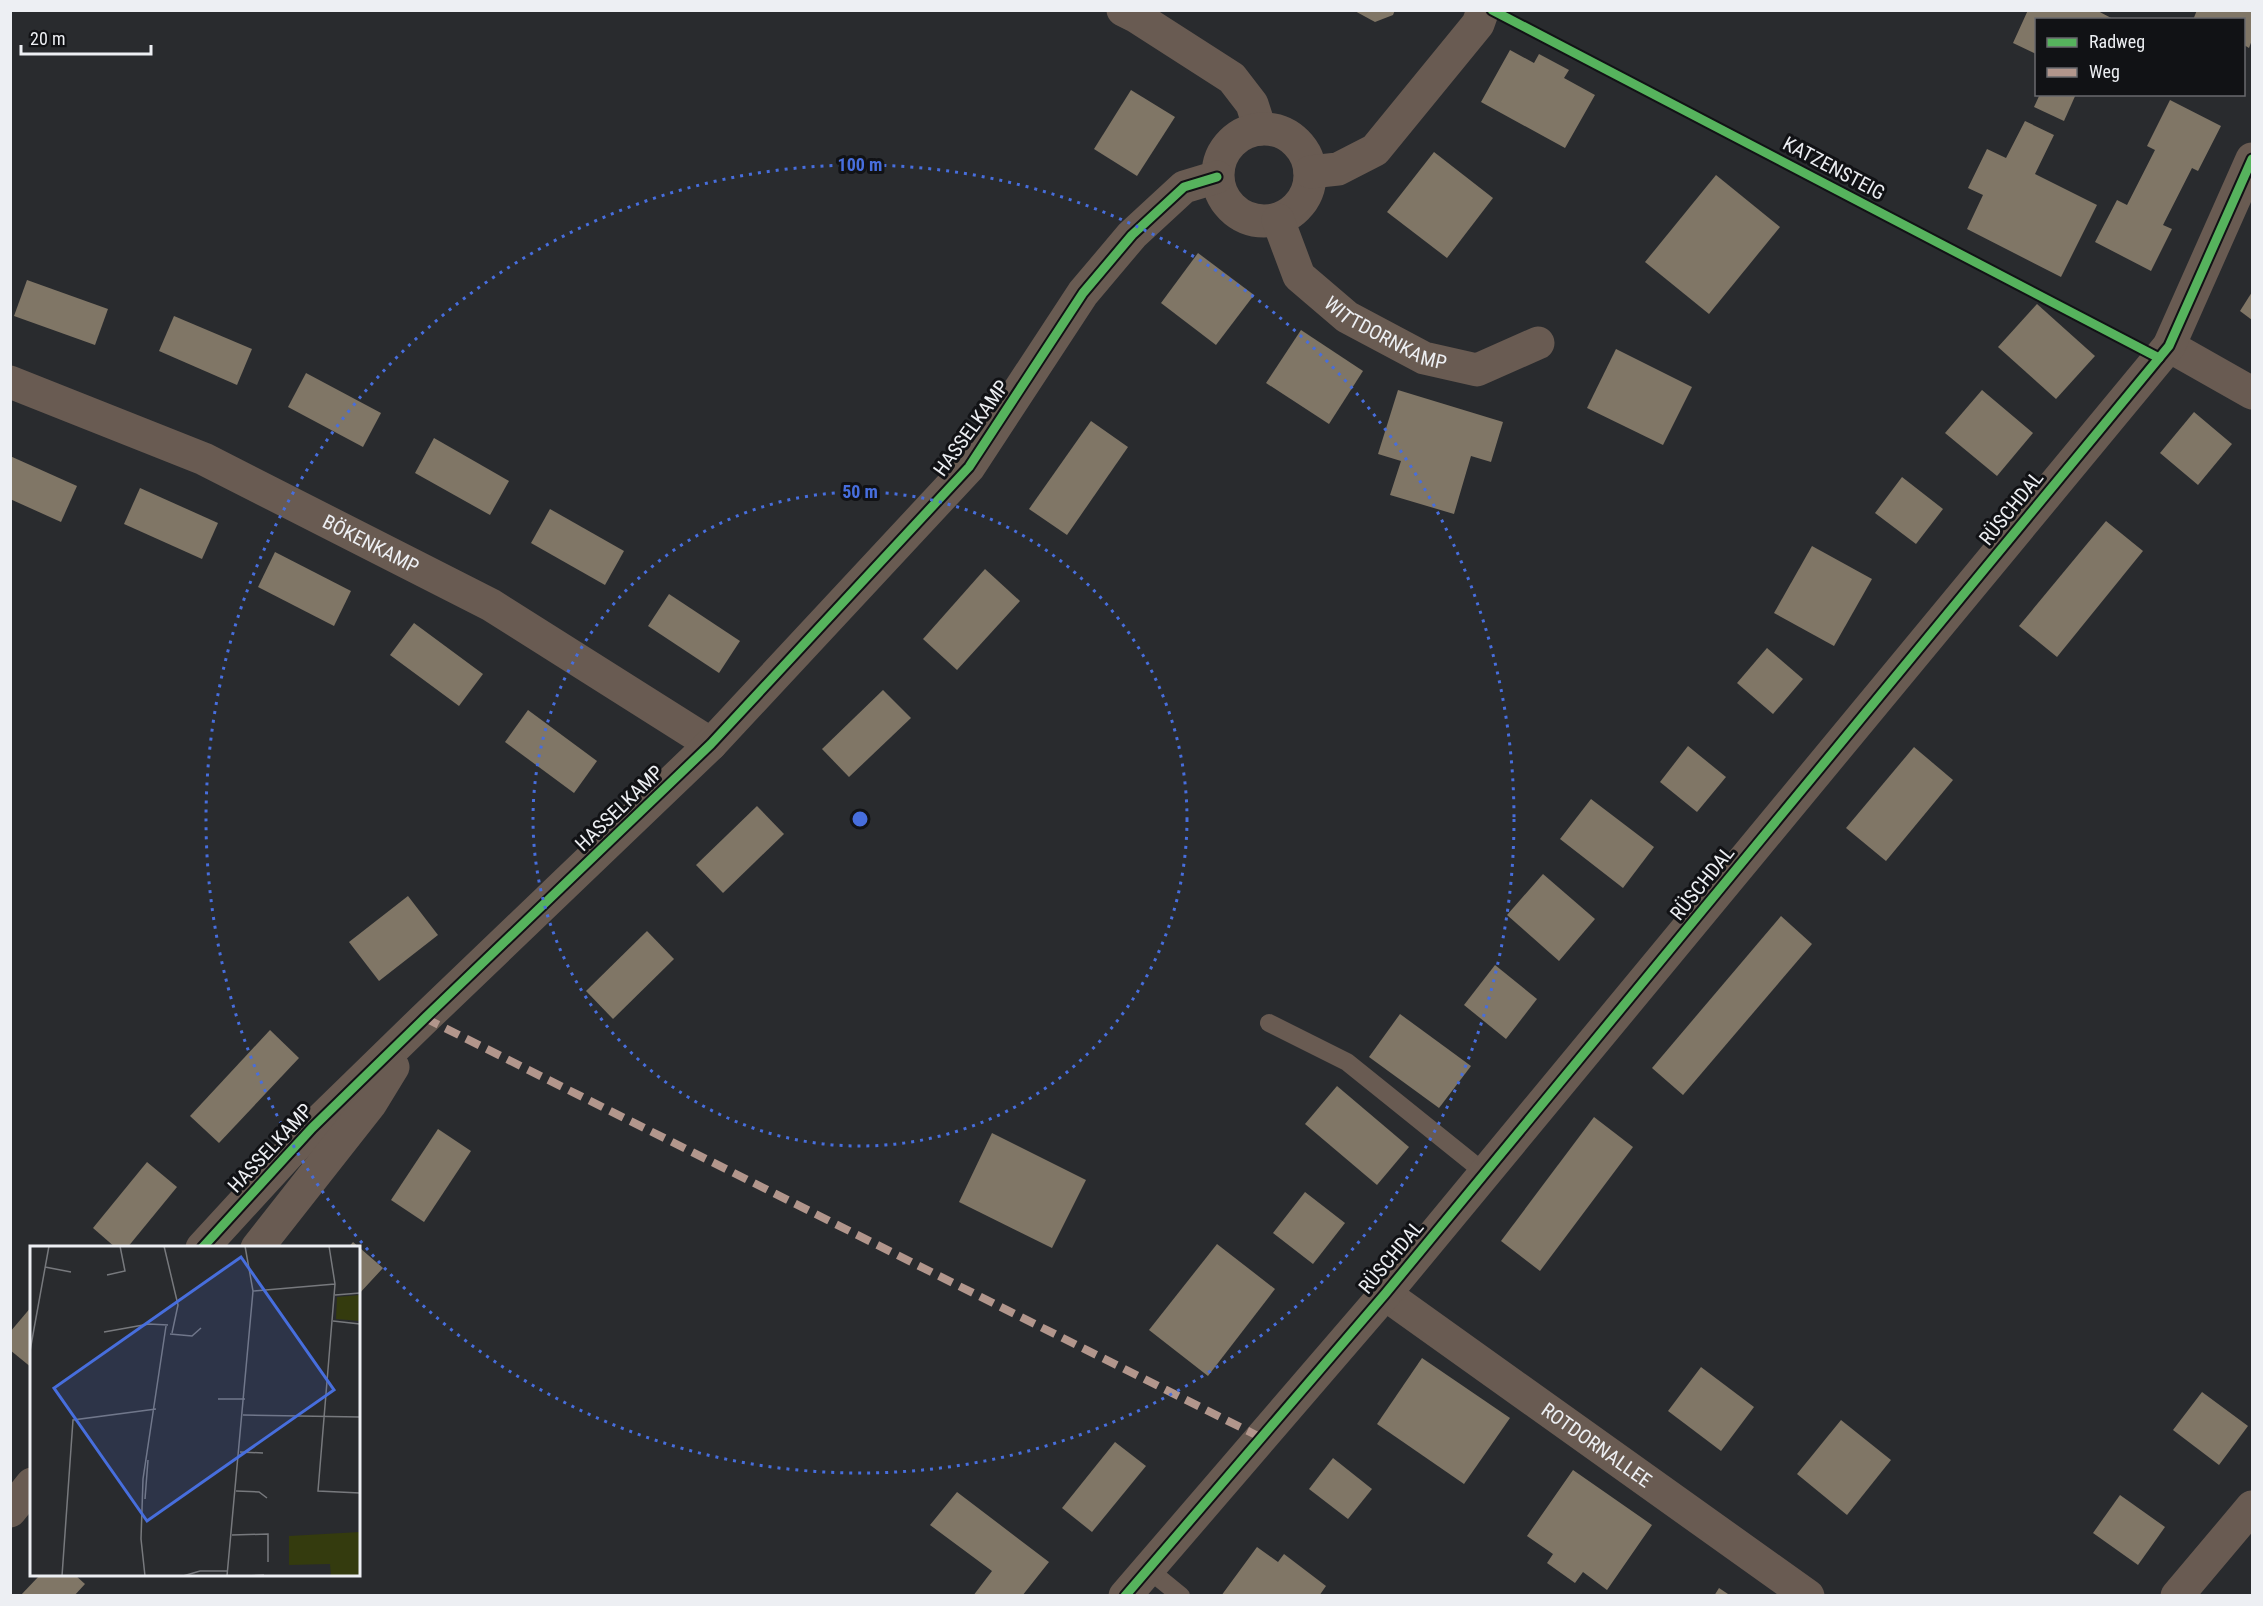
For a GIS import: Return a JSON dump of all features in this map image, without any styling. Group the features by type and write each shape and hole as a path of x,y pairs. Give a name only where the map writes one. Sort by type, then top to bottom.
{"street":[{"path":"1123,10 1232,78 1252,104 1260,129"},
{"path":"1310,172 1338,169 1375,150 1480,17"},
{"path":"1260,129 1272,130 1294,140 1305,155 1310,172 1309,187 1302,202 1292,213 1264,222 1250,220 1237,214 1223,197 1217,177 1219,163 1225,150 1240,136 1260,129"},
{"name":"RÜSCHDAL","path":"1125,1596 1385,1294 2169,346 2253,159"},
{"name":"HASSELKAMP","path":"204,1246 312,1128 711,744 969,467 1083,292 1132,235 1184,187 1217,177"},
{"name":"WITTDORNKAMP","path":"1278,219 1299,276 1347,317 1424,358 1477,370 1538,343"},
{"path":"2169,346 2253,393"},
{"name":"BÖKENKAMP","path":"10,382 204,459 491,605 711,744"},
{"name":"HASSELKAMP","path":"259,1246 371,1103 425,1018"},
{"name":"ROTDORNALLEE","path":"1385,1294 1808,1596"},
{"path":"10,1511 30,1486"},
{"path":"2177,1596 2253,1507"}],"lane":[{"path":"1269,1023 1347,1062 1485,1173"},
{"path":"1148,1569 1181,1596"}],"building":[{"path":"1353,10 1395,10 1393,15 1375,22"},
{"path":"2028,10 2096,10 2111,18 2035,18 2035,54 2013,43"},
{"path":"2197,10 2252,10 2252,40 2249,48 2245,46 2245,18 2194,18"},
{"path":"1510,50 1534,63 1539,54 1569,70 1564,78 1595,95 1565,148 1481,102"},
{"path":"1131,90 1175,117 1137,176 1094,149"},
{"path":"2039,96 2075,96 2064,121 2034,107"},
{"path":"2170,100 2221,126 2198,171 2192,168 2163,225 2172,229 2151,271 2095,242 2117,200 2127,205 2155,150 2147,146"},
{"path":"2025,121 2054,135 2035,174 2097,205 2061,277 1967,229 1983,195 1968,188 1987,149 2006,158"},
{"path":"1434,152 1493,198 1447,258 1387,212"},
{"path":"1716,175 1780,227 1709,314 1645,262"},
{"path":"1198,253 1254,295 1216,345 1161,303"},
{"path":"27,280 108,309 95,345 14,316"},
{"path":"2252,292 2252,320 2240,311"},
{"path":"2037,304 2095,356 2056,399 1998,347"},
{"path":"174,316 252,349 237,385 159,351"},
{"path":"1301,330 1363,371 1329,424 1266,383"},
{"path":"1616,349 1692,387 1663,445 1587,408"},
{"path":"306,373 381,413 363,447 288,407"},
{"path":"1398,390 1503,422 1491,462 1471,456 1454,514 1390,495 1401,461 1378,454"},
{"path":"1982,390 2033,433 1997,476 1945,433"},
{"path":"2194,412 2232,444 2198,485 2160,453"},
{"path":"1091,421 1128,447 1067,535 1029,509"},
{"path":"434,438 509,481 490,515 415,473"},
{"path":"10,456 77,486 61,522 10,499"},
{"path":"1902,477 1943,509 1916,544 1875,513"},
{"path":"140,488 218,523 202,559 124,524"},
{"path":"550,509 624,551 605,585 531,543"},
{"path":"2106,521 2143,551 2057,657 2019,626"},
{"path":"1812,546 1872,579 1834,646 1774,613"},
{"path":"275,552 351,591 334,626 258,587"},
{"path":"985,569 1020,601 957,670 923,639"},
{"path":"669,594 740,641 719,673 648,626"},
{"path":"414,623 483,674 459,706 390,655"},
{"path":"1767,648 1803,679 1773,714 1737,683"},
{"path":"883,690 911,718 849,777 822,749"},
{"path":"528,710 597,761 574,793 505,742"},
{"path":"1688,746 1726,777 1697,812 1660,782"},
{"path":"1914,747 1953,780 1886,861 1846,828"},
{"path":"1591,799 1654,847 1623,888 1560,839"},
{"path":"757,806 784,834 723,893 696,865"},
{"path":"1543,874 1595,919 1559,961 1507,915"},
{"path":"408,896 438,935 379,981 349,942"},
{"path":"1781,916 1812,944 1683,1095 1652,1068"},
{"path":"647,931 674,959 613,1019 586,991"},
{"path":"1495,965 1537,999 1506,1039 1464,1005"},
{"path":"1400,1014 1471,1066 1439,1108 1369,1057"},
{"path":"270,1030 299,1058 219,1143 190,1116"},
{"path":"1337,1086 1409,1147 1377,1185 1305,1124"},
{"path":"1594,1117 1633,1147 1540,1271 1501,1241"},
{"path":"438,1129 471,1151 424,1222 391,1200"},
{"path":"992,1133 1086,1180 1052,1248 959,1202"},
{"path":"147,1162 177,1187 129,1246 114,1246 93,1228"},
{"path":"1305,1192 1345,1223 1313,1264 1273,1233"},
{"path":"1217,1244 1275,1289 1208,1376 1149,1330"},
{"path":"360,1248 383,1268 360,1293"},
{"path":"30,1308 30,1366 10,1350 10,1332"},
{"path":"1422,1358 1510,1418 1464,1484 1377,1424"},
{"path":"1701,1367 1754,1407 1721,1451 1668,1411"},
{"path":"2202,1392 2248,1426 2219,1465 2173,1430"},
{"path":"1841,1420 1891,1460 1847,1515 1797,1474"},
{"path":"1115,1442 1146,1466 1092,1532 1062,1508"},
{"path":"1333,1458 1372,1489 1348,1519 1309,1489"},
{"path":"1573,1470 1652,1525 1607,1590 1583,1572 1575,1583 1547,1563 1553,1554 1527,1536"},
{"path":"957,1492 1049,1562 1022,1596 973,1596 992,1571 930,1525"},
{"path":"2120,1495 2165,1527 2138,1565 2093,1533"},
{"path":"1257,1547 1278,1562 1284,1554 1326,1586 1319,1596 1221,1596"},
{"path":"39,1576 76,1576 85,1584 74,1596 20,1596"},
{"path":"1719,1588 1731,1596 1714,1596"}],"marked path":[{"path":"425,1018 1260,1437"}],"cycle path":[{"name":"KATZENSTEIG","path":"1492,10 2159,358"},
{"path":"1125,1596 1385,1294 2169,346 2252,159"},
{"path":"204,1246 312,1128 711,744 969,467 1083,293 1132,235 1184,187 1217,177"}]}
